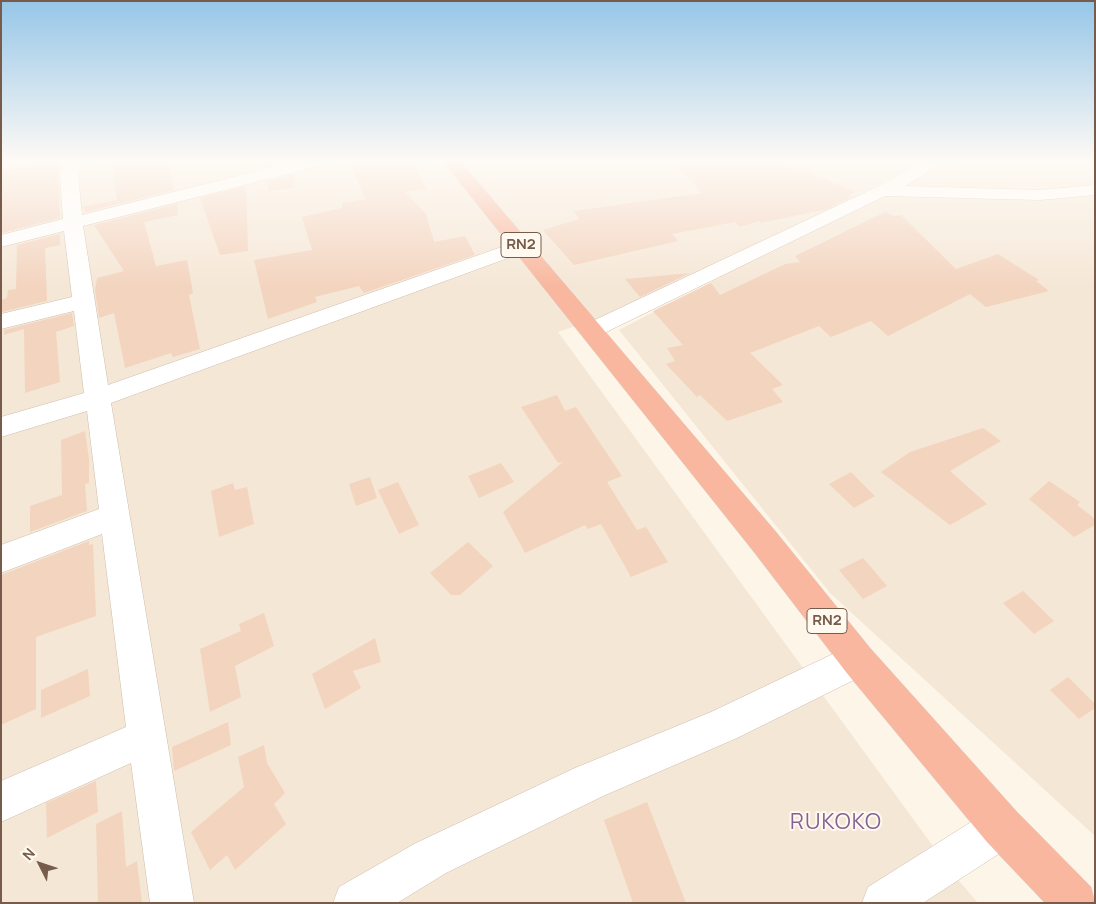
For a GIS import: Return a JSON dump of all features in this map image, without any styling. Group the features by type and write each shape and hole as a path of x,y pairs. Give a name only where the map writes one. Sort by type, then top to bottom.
{"highway":[{"name":"RN2","path":"486,202 765,542 858,660 1002,827 1075,903"}],"street":[{"path":"71,202 146,737 172,903"},
{"path":"1,241 158,202"},
{"path":"590,331 859,202"},
{"path":"1,427 98,398 523,246"},
{"path":"1,322 84,301"},
{"path":"1,559 115,516"},
{"path":"360,901 431,858 589,782 724,725 858,660"},
{"path":"1,802 146,737"},
{"path":"884,903 1002,827"}],"shaded area":[{"path":"1,202 845,202 620,311 558,332 954,875 978,903 1,903"},
{"path":"863,202 1095,202 1095,836 830,593 619,330"}],"building":[{"path":"1,202 59,202 60,218 1,233"},
{"path":"106,202 125,202 86,212 83,207"},
{"path":"201,202 246,202 248,251 220,255"},
{"path":"415,202 426,214 434,242 465,236 475,255 364,293 359,286 315,297 317,302 268,319 254,260 312,250 302,217 342,208 342,203"},
{"path":"637,202 841,202 827,209 761,223 759,221 740,227 735,222 672,234 678,241 574,265 543,230 579,219 574,211"},
{"path":"177,204 178,215 144,222 156,266 187,260 193,293 189,295 200,349 173,357 171,353 125,368 114,313 99,318 95,290 97,278 124,271 94,225"},
{"path":"885,212 894,216 901,215 956,269 998,254 1039,280 1036,281 1049,291 986,307 970,294 888,336 871,321 831,337 819,326 750,353 783,385 772,389 783,402 727,421 700,395 697,397 666,364 675,361 667,348 683,345 653,311 711,283 720,295 785,264 800,262 795,256"},
{"path":"60,234 60,245 45,248 47,301 2,312 1,300 7,298 8,290 16,289 17,245"},
{"path":"690,273 640,297 625,279"},
{"path":"72,313 74,326 56,332 60,382 25,393 24,329 4,335 4,330"},
{"path":"557,395 565,411 576,407 622,476 607,482 637,530 646,527 668,562 631,577 601,524 588,529 585,525 525,553 503,512 563,462 558,463 521,407"},
{"path":"983,428 1001,441 950,471 987,504 950,525 881,472 910,452"},
{"path":"85,431 89,459 89,483 85,484 87,511 30,532 30,506 62,495 61,440"},
{"path":"501,463 514,482 479,498 468,476"},
{"path":"851,472 875,496 854,508 829,484"},
{"path":"370,477 377,498 356,506 349,484"},
{"path":"1049,481 1080,502 1077,505 1095,519 1095,525 1074,537 1029,499"},
{"path":"398,482 419,525 399,534 378,490"},
{"path":"233,483 235,490 247,487 254,524 219,537 211,491"},
{"path":"89,541 89,545 93,544 96,616 36,637 36,709 1,725 1,575"},
{"path":"468,542 493,566 460,595 451,595 430,573"},
{"path":"863,558 887,586 863,599 839,570"},
{"path":"1023,591 1054,621 1034,634 1003,603"},
{"path":"264,613 274,646 235,666 241,697 210,712 200,649 241,631 239,624"},
{"path":"375,638 381,662 353,671 361,688 325,709 312,674"},
{"path":"88,669 90,696 41,718 41,690"},
{"path":"1068,677 1095,704 1095,708 1079,719 1050,690"},
{"path":"228,722 231,745 174,771 172,747"},
{"path":"264,745 267,763 285,793 274,804 286,824 235,870 227,855 210,870 191,832 244,787 238,757"},
{"path":"96,781 98,812 47,838 46,803"},
{"path":"647,802 686,903 633,903 604,820"},
{"path":"122,811 126,867 137,861 142,903 98,903 96,824"}],"district":[{"name":"RUKOKO","path":"836,823"}]}
